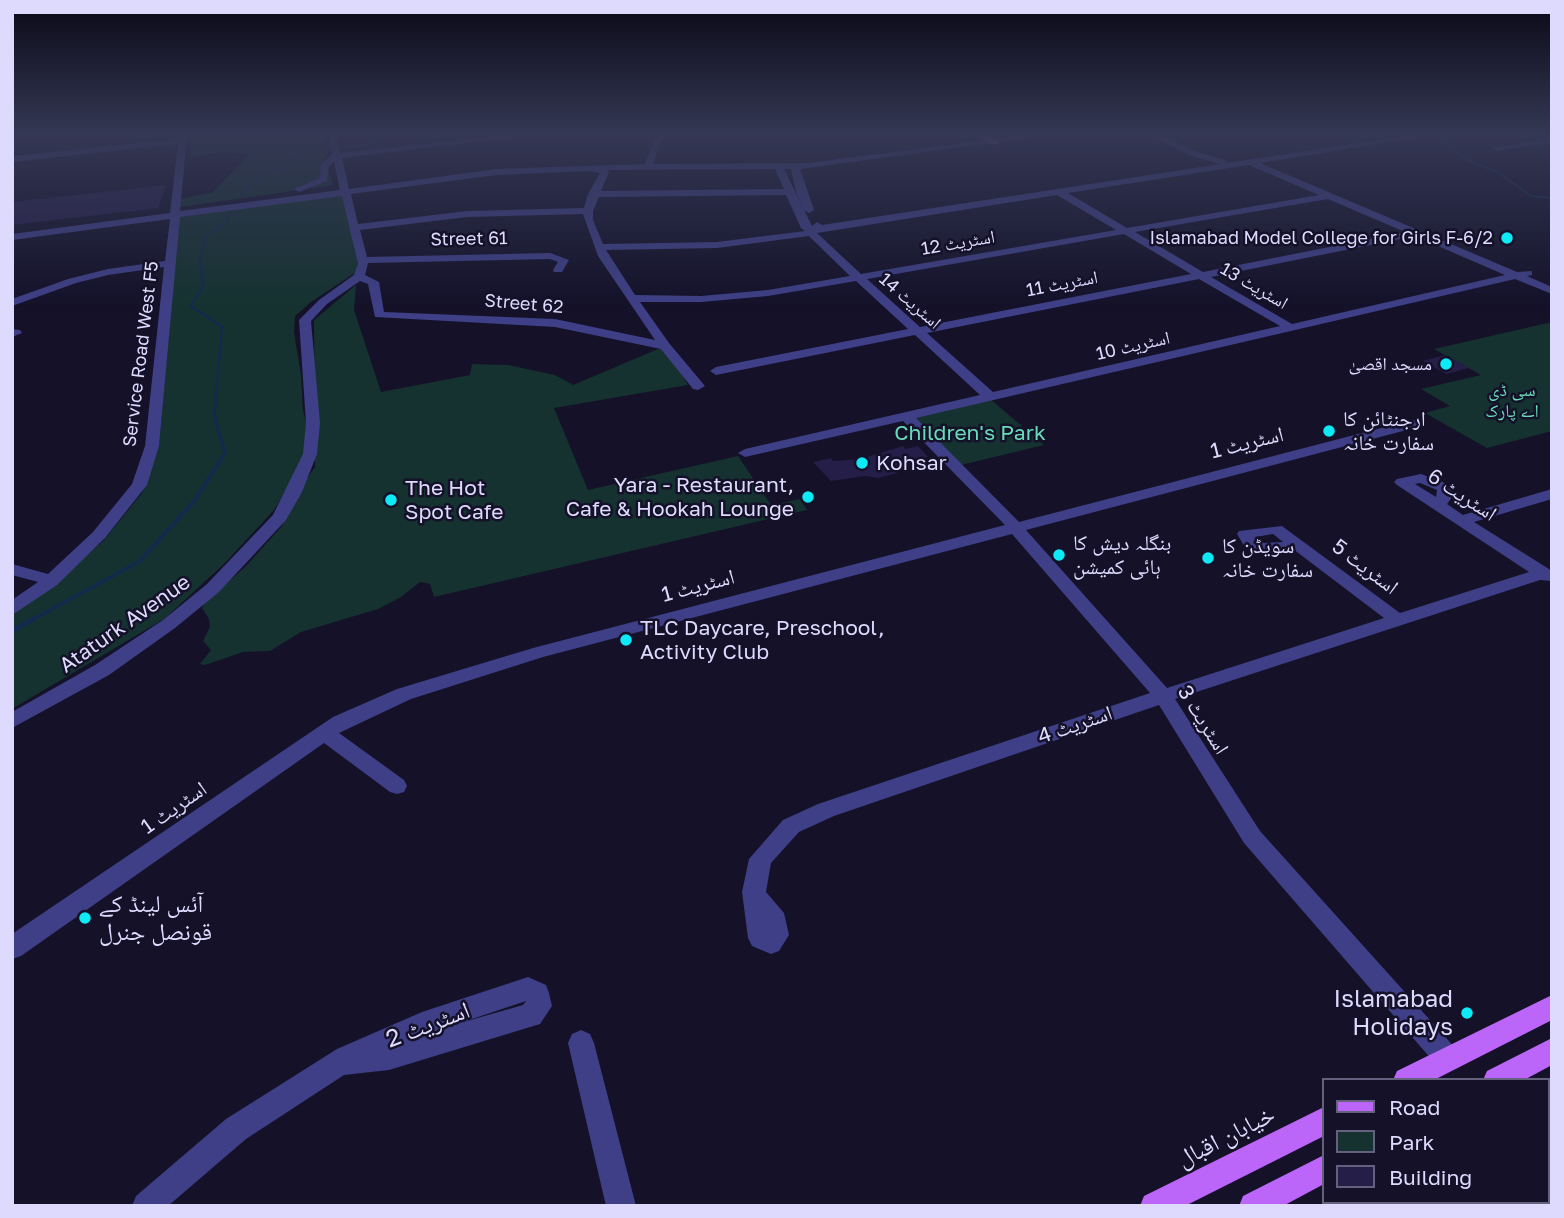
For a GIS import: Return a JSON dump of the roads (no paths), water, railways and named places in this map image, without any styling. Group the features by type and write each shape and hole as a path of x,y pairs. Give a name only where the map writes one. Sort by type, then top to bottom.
{"main road":[{"path":"1410,1078 1552,1007"},
{"path":"1500,1078 1552,1051"},
{"name":"خیابان اقبال","path":"1154,1206 1322,1122"},
{"path":"1253,1206 1322,1170"}],"street":[{"name":"Service Road West F5","path":"12,609 51,581 99,536 139,485 152,446 177,193"},
{"path":"12,230 177,212 289,193"},
{"path":"12,237 311,193"},
{"path":"346,193 362,260 359,277"},
{"path":"698,387 665,346 599,247 588,220 588,212 593,194 706,193"},
{"path":"789,193 812,229"},
{"path":"801,193 812,229"},
{"path":"599,247 717,245 1038,193"},
{"name":"اسٹریٹ 13","path":"1061,193 1292,328"},
{"path":"1321,193 1415,233 1552,283"},
{"path":"1330,193 1522,274 1552,291"},
{"name":"اسٹریٹ 12","path":"633,298 735,298 1328,196"},
{"path":"354,228 467,214 588,212"},
{"name":"اسٹریٹ 14","path":"812,229 818,241 857,278 989,396"},
{"name":"اسٹریٹ 11","path":"716,371 1415,233"},
{"name":"Street 61","path":"362,260 550,257 564,260 558,270"},
{"path":"12,303 72,281 108,272 171,263"},
{"name":"اسٹریٹ 10","path":"745,453 1522,274"},
{"name":"Street 62","path":"359,277 373,282 379,315 555,323 665,346"},
{"name":"Ataturk Avenue","path":"12,721 102,670 169,624 222,580 280,517 310,454 313,423 305,320 323,302 359,277"},
{"name":"اسٹریٹ 3","path":"906,416 1081,598 1163,696 1252,837 1448,1059"},
{"name":"اسٹریٹ 1","path":"12,948 324,732 340,722 404,694 465,673 1014,526 1377,433"},
{"name":"اسٹریٹ 6","path":"1440,504 1445,496 1445,488 1421,478 1402,482 1547,576"},
{"path":"1462,520 1552,494"},
{"name":"اسٹریٹ 5","path":"1295,544 1274,549 1264,548 1252,545 1245,534 1276,529 1398,620"},
{"path":"12,569 51,581"},
{"name":"اسٹریٹ 4","path":"758,900 776,920 777,935 771,943 760,938 755,904 754,892 760,859 791,825 826,810 1163,696 1398,620 1547,576"},
{"path":"324,732 397,786"},
{"name":"اسٹریٹ 2","path":"146,1206 236,1129 346,1058 422,1024 528,989 537,993 539,1006 531,1015 389,1056 341,1062"},
{"path":"581,1043 621,1206"}],"waterway":[{"path":"1527,193 1531,196 1552,198"},
{"path":"200,259 206,236 226,221 231,209"},
{"path":"200,259 203,285 191,306 222,327 214,415"},
{"path":"32,620 140,561 195,500 225,453 214,415"},
{"path":"12,631 35,618"}],"place":[{"name":"Islamabad Model College for Girls F-6/2","path":"1507,238"},
{"name":"مسجد اقصیٰ","path":"1446,364"},
{"name":"ارجنٹائن کا سفارت خانہ","path":"1329,431"},
{"name":"Kohsar","path":"862,463"},
{"name":"Yara - Restaurant, Cafe & Hookah Lounge","path":"808,497"},
{"name":"The Hot Spot Cafe","path":"391,500"},
{"name":"بنگلہ دیش کا ہائی کمیشن","path":"1059,555"},
{"name":"سویڈن کا سفارت خانہ","path":"1208,558"},
{"name":"TLC Daycare, Preschool, Activity Club","path":"626,640"},
{"name":"آئس لینڈ کے قونصل جنرل","path":"85,918"},
{"name":"Islamabad Holidays","path":"1467,1013"}],"park label":[{"name":"سی ڈی اے پارک","path":"1512,400"},
{"name":"Children's Park","path":"970,433"}]}
